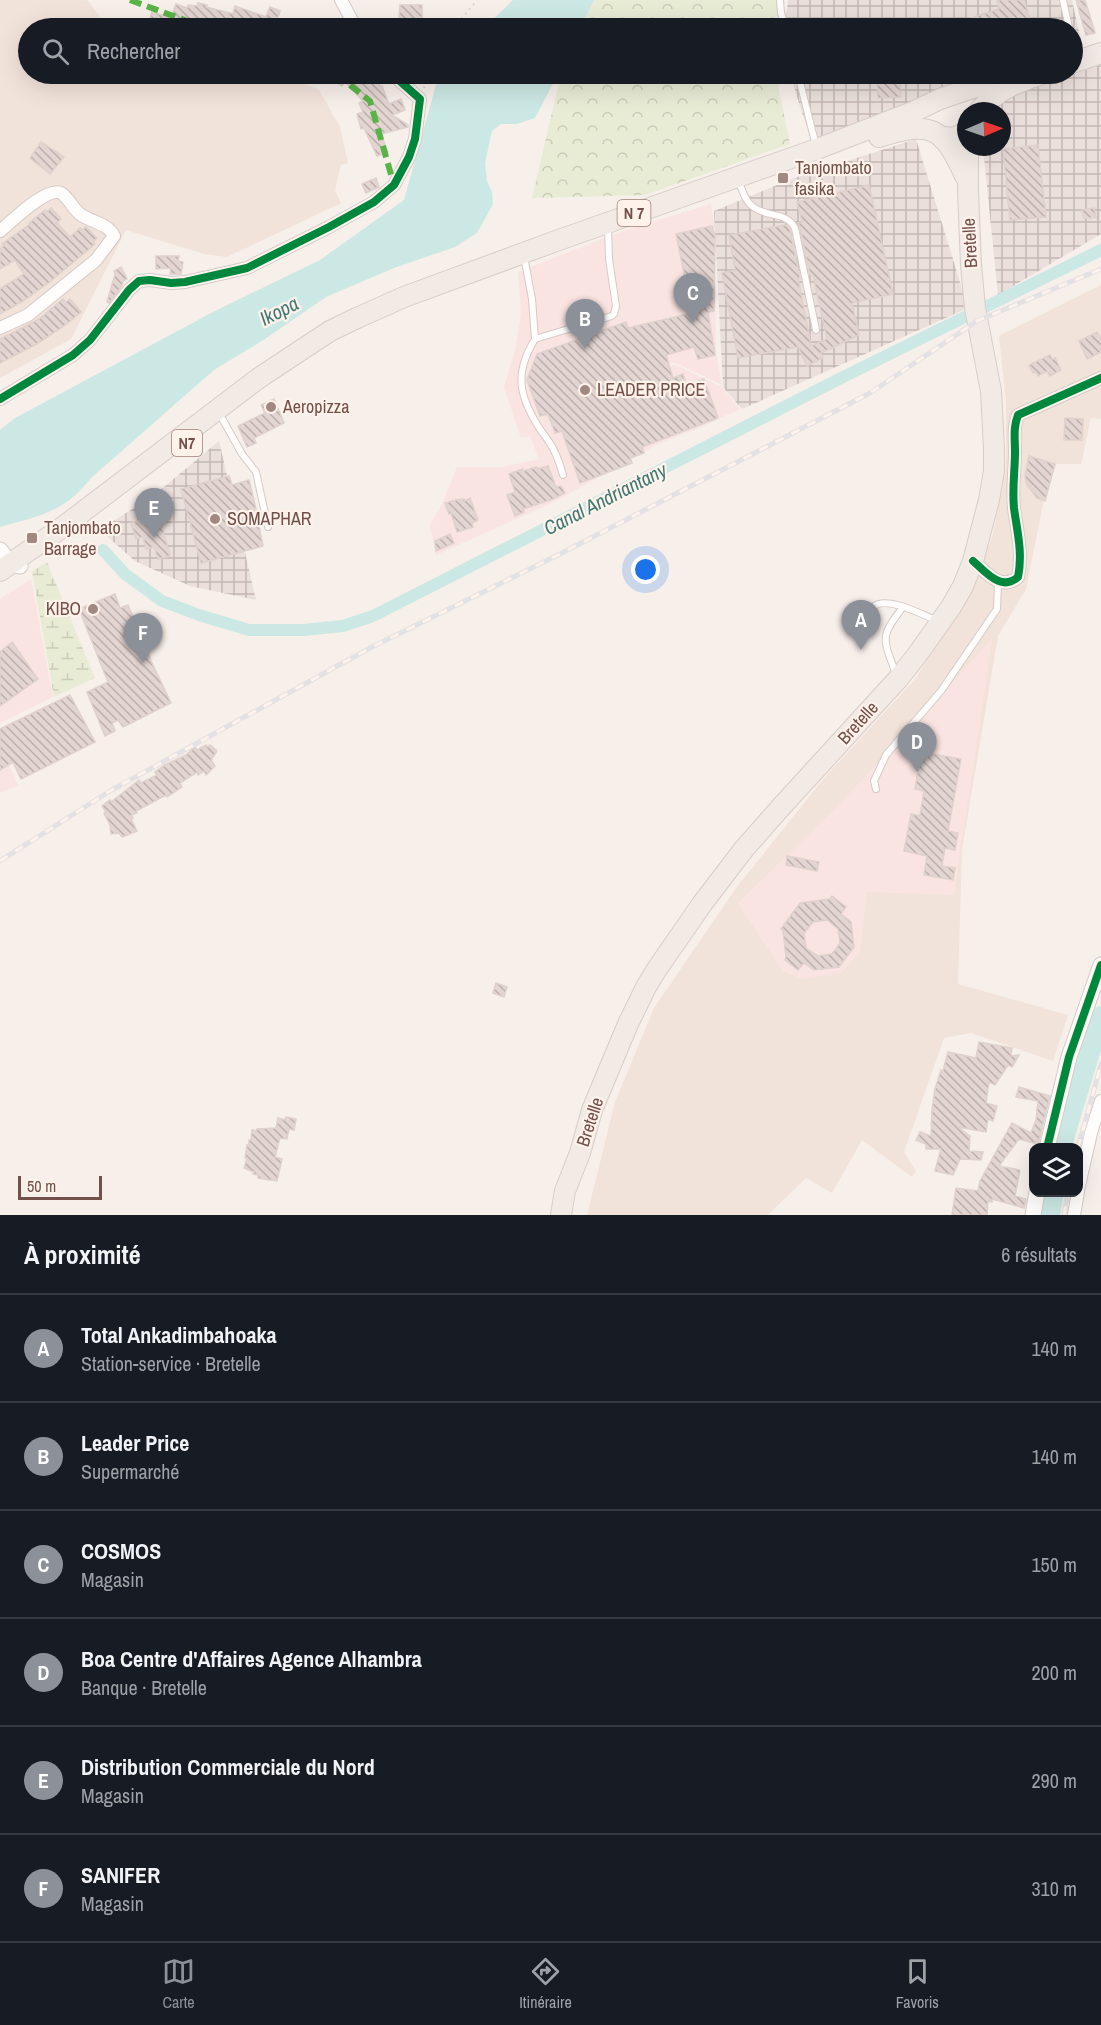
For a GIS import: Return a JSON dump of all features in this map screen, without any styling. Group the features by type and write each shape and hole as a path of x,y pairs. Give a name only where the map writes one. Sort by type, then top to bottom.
{"main road":[{"path":"1083,50 1101,44"},
{"path":"1083,54 1101,53"},
{"name":"N 7","path":"330,331 396,301 818,153 943,98 984,84"},
{"path":"988,102 1013,84"},
{"path":"964,102 960,99 943,98 931,109 930,115 932,128 956,155 968,181"},
{"name":"N 7","path":"818,153 911,128 922,128 939,135"},
{"path":"939,135 957,136"},
{"name":"Bretelle","path":"561,1215 565,1191 580,1153 592,1110 628,1024 651,978 729,867 898,679 941,622 963,586 973,561 989,500 994,448 990,391 973,286 968,156"},
{"name":"N 7","path":"382,314 524,256"},
{"name":"N7","path":"0,583 9,562 219,414 332,339 382,314"},
{"name":"N7","path":"219,414 259,378 330,331"}],"street":[{"path":"341,0 351,18"},
{"path":"0,399 73,355 90,340 129,290 139,281 185,282 247,268 374,202 394,186 415,139 420,99 403,84"},
{"path":"0,231 46,194 57,192 62,194 79,214 109,229 114,236 96,260 28,315 0,328"},
{"path":"973,561 999,582 1013,581 1018,577 1020,543 1014,506 1013,474 1014,432 1018,415 1101,378"},
{"path":"1048,1143 1069,1057 1101,965"},
{"path":"1083,1169 1101,1101"},
{"path":"1033,1215 1036,1197"},
{"path":"1074,1215 1077,1197"}],"lane":[{"path":"780,0 783,18"},
{"path":"1063,0 1067,18"},
{"path":"801,84 818,153"},
{"path":"739,181 750,205 788,219 795,228 816,330"},
{"path":"535,339 614,314 616,306 609,259 608,226"},
{"path":"524,256 535,339 523,362 520,376 521,388 528,408 553,448 563,476"},
{"path":"219,414 242,454 256,472 268,527"},
{"path":"876,789 874,781 886,755 941,691 997,609 999,582"},
{"path":"855,628 872,607 878,604 903,607 941,622"},
{"path":"898,679 886,645 885,634 887,627 903,607"}],"path":[{"path":"461,18 477,0"}],"shaded area":[{"path":"0,0 87,0 101,18 18,18 18,84 305,84 319,90 340,127 348,163 341,165 335,190 341,203 227,257 204,254 126,230 71,339 0,378"},
{"path":"788,0 1072,0 1076,18 786,18"},
{"path":"1101,65 1101,234 998,295 984,156 1011,156 1011,102 994,102 1046,84 1083,84 1083,71"},
{"path":"793,84 974,84 814,141 804,119"},
{"path":"916,139 968,308 742,409 723,387 714,211 794,178"},
{"path":"711,204 715,234 716,352 722,385 676,363 648,369 676,365 722,387 740,409 660,443 558,500 436,555 430,525 441,506 457,467 502,467 539,459 530,436 521,438 504,387 515,350 521,314 518,272 617,233"},
{"path":"1101,285 1101,419 1091,418 1081,464 1056,464 1045,495 1026,589 998,636 962,850 958,984 1068,1015 1053,1061 971,1033 944,1038 904,1152 916,1171 912,1177 862,1140 832,1193 806,1178 768,1215 587,1215 615,1102 654,1008 736,888 825,777 915,679 973,589 993,534 1006,467 1006,402 999,336"},
{"path":"219,441 256,600 190,586 135,561 100,530 158,492"},
{"path":"31,579 53,697 0,723 0,599"},
{"path":"992,639 954,895 867,892 860,952 841,973 802,979 783,971 738,903 836,808"},
{"path":"0,746 18,785 0,793"}],"green space":[{"path":"594,0 779,0 779,18 585,18"},
{"path":"559,84 779,84 790,144 645,195 532,198"},
{"path":"47,562 95,678 54,697 32,571"}],"water":[{"path":"513,0 594,0 585,18 494,18"},
{"path":"436,84 553,84 535,118 517,124 501,124 492,131 485,163 493,204 477,233 455,247 394,268 326,297 265,339 214,370 61,506 0,527 0,430 15,418 211,313 320,260 404,200"}],"building":[{"path":"997,0 1024,0 1030,18 972,18 999,9"},
{"path":"1076,0 1085,0 1095,33 1086,35"},
{"path":"198,3 207,5 206,7 233,14 235,6 266,17 270,7 280,11 278,18 171,18 176,4 187,8 188,5 197,6"},
{"path":"400,5 422,5 422,18 399,18"},
{"path":"152,12 171,18 150,18"},
{"path":"347,84 379,84 389,104 401,99 405,110 392,115 408,127 381,134 388,152 377,156 364,128 361,129 357,114 363,112 359,103 363,101"},
{"path":"877,84 900,84 901,97 878,98"},
{"path":"41,142 64,157 50,174 30,158"},
{"path":"1038,145 1046,217 1010,220 1004,156 1011,156 1011,148"},
{"path":"376,178 379,187 366,193 362,184"},
{"path":"869,185 893,294 852,303 859,335 821,353 823,358 807,366 798,347 738,358 722,273 735,270 729,235 785,225 790,230 811,346 827,339 813,275 810,275 798,223 802,222 797,202"},
{"path":"51,208 61,219 57,223 70,237 80,228 82,230 86,227 97,238 93,242 95,244 51,281 0,314 0,289 24,274 15,260 0,269 0,249 4,245 2,244 45,210 47,212"},
{"path":"1094,208 1096,217 1084,219 1082,210"},
{"name":"LEADER PRICE","path":"712,226 715,237 714,311 708,312 715,355 698,359 694,347 666,355 673,378 683,374 686,385 704,379 718,418 642,447 644,453 630,458 632,463 580,483 562,431 555,433 548,414 540,416 527,380 537,354 626,322 628,328 692,313 676,234"},
{"path":"156,256 179,256 178,261 183,262 181,274 170,274 171,268 156,269"},
{"path":"121,267 127,279 123,281 122,286 109,303 107,302 114,271"},
{"path":"63,299 66,302 70,299 81,312 35,345 0,363 0,339 39,319"},
{"path":"1097,332 1101,339 1101,352 1087,359 1079,341"},
{"path":"1050,355 1052,359 1055,358 1061,370 1050,376 1047,371 1038,376 1036,372 1033,373 1029,365"},
{"path":"274,399 284,423 254,438 256,443 247,447 238,426 265,413 261,405"},
{"path":"1065,418 1083,419 1082,440 1064,440"},
{"path":"1029,456 1055,464 1045,501 1037,498 1027,485 1025,476"},
{"path":"548,466 556,487 561,486 565,493 523,509 524,512 515,516 507,495 515,492 509,474 523,469 524,471"},
{"name":"SOMAPHAR","path":"229,476 232,485 249,480 262,525 259,526 263,546 201,563 181,489"},
{"path":"470,498 478,520 472,523 473,527 457,532 445,503 464,499 465,501"},
{"path":"159,514 170,556 158,559 154,547 146,549 143,537 136,539 131,523"},
{"path":"450,534 454,543 436,551 435,541"},
{"path":"115,594 120,608 128,605 171,703 123,727 118,720 112,723 115,731 105,736 87,692 108,682 79,609"},
{"path":"12,642 38,679 0,706 0,652"},
{"path":"70,695 95,742 21,779 13,762 0,770 0,729"},
{"path":"206,745 207,747 210,745 217,751 211,760 215,766 206,775 204,771 198,775 197,772 180,783 182,787 167,797 166,795 131,815 137,831 122,837 119,833 111,834 110,825 104,813 106,812 102,806 110,800 111,802 139,780 141,783 157,775 155,772 186,755 195,747 197,750"},
{"path":"921,752 961,759 948,831 958,833 955,850 945,848 942,866 955,868 953,880 924,875 927,856 904,851 911,814 920,816 924,791 915,789"},
{"path":"787,856 819,862 817,871 786,865"},
{"path":"832,896 846,907 841,914 851,922 854,947 839,967 814,970 804,963 798,970 785,960 781,929 800,903 830,899","holes":["827,920 838,929 840,943 832,954 818,956 806,948 804,933 813,922"]},
{"path":"496,983 507,987 504,997 493,993"},
{"path":"979,1042 1012,1048 1011,1056 1019,1055 1012,1067 1008,1065 995,1085 989,1082 986,1103 997,1106 993,1121 988,1119 986,1132 958,1127 970,1136 969,1151 983,1152 981,1160 960,1159 953,1175 935,1171 941,1149 926,1149 926,1144 916,1140 920,1132 931,1136 935,1089 948,1052 976,1058"},
{"path":"1019,1087 1050,1096 1038,1143 1019,1139 999,1166 1020,1170 1015,1196 1026,1199 1024,1208 992,1199 992,1202 988,1201 987,1215 952,1215 956,1188 978,1191 980,1181 1012,1123 1031,1133 1036,1120 1038,1101 1016,1097"},
{"path":"286,1117 296,1119 294,1130 289,1129 287,1139 280,1138 275,1157 282,1159 277,1181 258,1178 258,1175 253,1174 254,1172 244,1168 247,1145 249,1146 252,1130 276,1128 278,1118 285,1120"}],"waterway":[{"name":"Canal Andriantany","path":"103,550 125,574 162,601 199,615 249,630 303,630 343,626 373,616 851,373 1101,250"},
{"name":"Ikopa","path":"1063,1143 1101,1016"},
{"name":"Ikopa","path":"1050,1215 1053,1197"}],"railway":[{"path":"0,861 110,791 370,648 562,553 870,393 977,321 1101,269"},
{"path":"1079,1143 1101,1064"},
{"path":"1064,1215 1067,1197"}],"marked path":[{"path":"130,0 179,18"},
{"path":"349,84 370,101 394,185"}],"cycle path":[{"path":"0,399 73,355 90,340 129,290 139,281 185,282 247,268 374,202 394,185 409,157 415,139 420,99 403,84"},
{"path":"973,561 994,579 1006,582 1018,577 1020,551 1013,494 1015,429 1018,415 1101,378"},
{"path":"1048,1143 1069,1057 1101,965"}],"place":[{"name":"Tanjombato fasika","path":"783,178"},
{"name":"COSMOS","path":"693,323"},
{"name":"Leader Price","path":"585,349"},
{"name":"LEADER PRICE","path":"585,390"},
{"name":"Aeropizza","path":"271,407"},
{"name":"SOMAPHAR","path":"215,519"},
{"name":"Tanjombato Barrage","path":"32,538"},
{"name":"Distribution Commerciale du Nord","path":"154,538"},
{"name":"KIBO","path":"93,609"},
{"name":"Total Ankadimbahoaka","path":"861,650"},
{"name":"SANIFER","path":"143,663"},
{"name":"Boa Centre d'Affaires Agence Alhambra","path":"917,772"}]}
